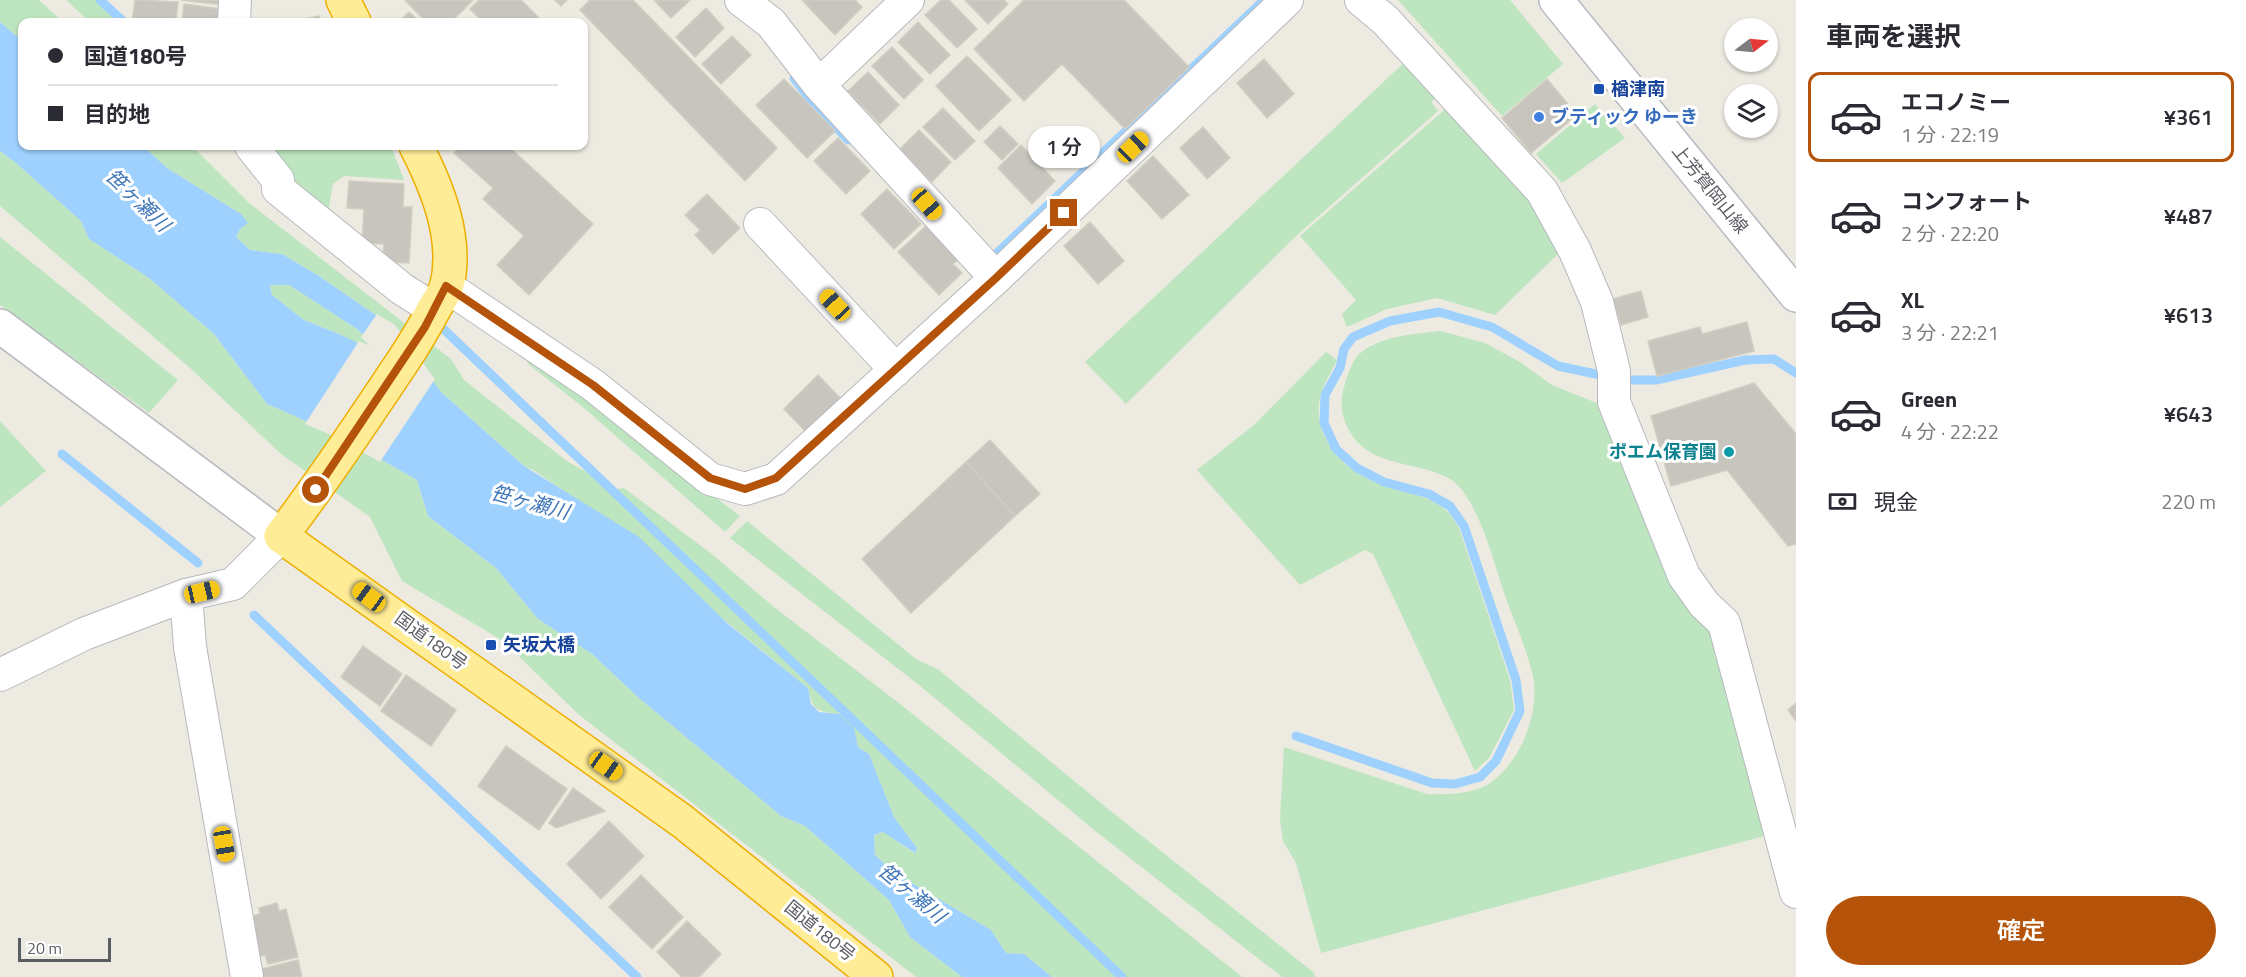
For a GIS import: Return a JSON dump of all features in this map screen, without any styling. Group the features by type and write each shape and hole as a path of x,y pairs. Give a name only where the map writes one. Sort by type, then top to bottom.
{"highway":[{"path":"343,0 352,18"},
{"path":"281,536 319,486 435,308 450,253 445,224 433,182 418,150"},
{"name":"国道180号","path":"281,536 682,821 876,977"}],"main road":[{"name":"上芳賀岡山線","path":"1556,0 1796,295"},
{"path":"0,326 281,536"}],"street":[{"path":"234,18 235,0"},
{"path":"741,0 771,23 819,85 985,267"},
{"path":"819,85 908,0"},
{"path":"254,150 278,180 278,189 402,289 435,308 593,385 710,478 745,489 776,478 896,370 985,267 1287,0"},
{"path":"1361,0 1385,20 1542,191 1575,251 1596,302 1614,378 1614,402 1684,576 1704,604 1724,623 1796,892"},
{"path":"760,224 896,370"},
{"path":"0,675 84,634 186,595 233,585 281,536"},
{"path":"186,595 190,647 246,977"}],"green space":[{"path":"0,0 39,0 59,18 18,18 18,38 0,22"},
{"path":"66,0 103,0 123,18 86,18"},
{"path":"1398,0 1510,0 1563,64 1502,116"},
{"path":"1409,58 1441,94 1431,102 1438,111 1296,236 1126,404 1085,362"},
{"path":"1595,104 1625,138 1562,183 1536,154"},
{"path":"1450,105 1535,199 1559,253 1495,315 1437,298 1387,309 1347,327 1342,314 1356,300 1300,236"},
{"path":"147,150 196,150 249,203 451,359 464,380 568,462 587,472 611,490 624,488 713,555 774,607 900,704 1242,977 1052,977 1024,954 1006,953 991,930 895,873 875,855 874,835 884,832 914,853 917,848 894,817 869,754 858,747 839,714 820,711 814,706 808,688 577,500 524,466 441,392 393,327 319,276 282,254 250,250 236,237 240,229 241,214 167,168"},
{"path":"265,150 393,150 404,180 344,176 333,184 328,212 283,176"},
{"path":"0,151 81,221 89,239 149,278 214,334 267,404 338,435 417,480 428,516 496,568 538,619 592,654 639,698 781,816 805,826 889,900 910,937 962,977 916,977 578,714 503,641 402,581 370,517 281,454 190,368 0,206"},
{"path":"0,237 178,380 149,413 0,305"},
{"path":"270,285 289,285 357,329 385,357 339,334 304,320 272,295"},
{"path":"1441,331 1485,343 1520,362 1552,385 1609,408 1703,608 1772,834 1321,953 1296,863 1283,841 1280,819 1284,747 1427,794 1450,794 1482,787 1500,775 1519,750 1531,721 1534,705 1533,676 1491,551 1469,501 1462,490 1451,480 1438,473 1391,461 1362,447 1345,423 1342,393 1351,367 1359,354 1390,338"},
{"path":"1326,352 1337,360 1322,390 1319,410 1326,439 1334,452 1357,473 1439,505 1449,513 1459,528 1510,680 1514,710 1489,758 1475,771 1373,554 1365,550 1300,585 1197,470 1255,424"},
{"path":"530,359 740,516 725,532 584,408 527,363"},
{"path":"0,421 46,471 0,507"},
{"path":"747,521 916,659 939,670 1313,972 1316,977 1282,977 1094,830 919,685 730,538"}],"water":[{"name":"笹ヶ瀬川","path":"0,22 18,38 18,150 147,150 167,168 241,214 248,223 240,229 236,237 250,250 282,254 319,276 393,327 441,392 524,466 639,537 727,623 808,688 811,704 819,712 839,714 854,728 858,747 869,754 894,817 917,848 915,853 883,832 874,835 875,855 895,873 991,930 1006,953 1024,954 1052,977 962,977 910,937 889,900 805,826 781,816 639,698 592,654 538,619 496,568 428,516 417,480 338,435 267,404 214,334 149,278 89,239 81,221 0,151","holes":["270,285 289,285 357,329 383,355 304,320 272,295"]}],"pier":[{"path":"377,314 395,325 435,379 380,462 336,437 305,424 359,341 370,346 361,337"}],"building":[{"path":"135,0 178,2 176,18 133,18"},
{"path":"181,0 223,0 222,5"},
{"path":"405,0 473,0 455,18 422,18"},
{"path":"479,0 521,0 539,18 479,18 470,9"},
{"path":"555,0 567,0 561,6"},
{"path":"590,0 633,0 777,148 745,181 580,10"},
{"path":"654,0 690,0 671,18"},
{"path":"802,0 855,0 862,7 835,35"},
{"path":"941,0 949,0 977,29 957,48 925,15"},
{"path":"965,0 1004,0 1008,4 988,24"},
{"path":"1024,0 1124,0 1189,67 1125,129 1062,64 1024,101 974,49"},
{"path":"184,4 221,9 220,18 182,18"},
{"path":"706,8 724,28 695,57 676,37"},
{"path":"409,12 416,18 403,18"},
{"path":"918,22 950,55 930,74 898,42"},
{"path":"732,36 751,55 721,84 702,64"},
{"path":"892,47 923,80 904,99 872,66"},
{"path":"967,56 1011,100 979,131 936,86"},
{"path":"1264,59 1294,94 1267,118 1237,83"},
{"path":"868,72 899,105 880,124 848,91"},
{"path":"784,79 835,131 807,158 756,105"},
{"path":"1547,79 1577,115 1531,153 1502,118"},
{"path":"943,108 975,141 955,160 923,127"},
{"path":"1000,126 1018,144 1002,160 984,142"},
{"path":"1203,127 1230,158 1207,179 1180,148"},
{"path":"919,130 951,162 932,182 900,149"},
{"path":"838,138 870,171 846,194 814,161"},
{"path":"1021,145 1055,181 1032,204 998,168"},
{"path":"457,150 512,150 593,224 529,295 497,265 524,236 483,199 493,188 454,153"},
{"path":"1153,156 1189,195 1162,219 1127,181"},
{"path":"349,181 404,184 403,207 412,207 409,263 383,262 384,244 362,243 364,209 347,208"},
{"path":"887,189 921,224 894,249 861,214"},
{"path":"707,194 740,228 713,254 695,235 700,230 685,215"},
{"path":"1090,222 1124,261 1098,284 1064,246"},
{"path":"926,226 958,260 953,264 962,273 939,295 898,252"},
{"path":"1641,291 1648,317 1621,325 1613,299"},
{"path":"1747,322 1754,351 1657,376 1648,341 1700,327 1702,334"},
{"path":"818,375 843,401 809,435 784,409"},
{"name":"ポエム保育園","path":"1754,383 1796,434 1796,544 1788,546 1727,470 1671,486 1651,416"},
{"path":"990,440 1040,494 1015,516 966,462"},
{"path":"966,462 1015,516 911,613 862,559"},
{"path":"363,646 402,674 380,706 341,677"},
{"path":"406,675 456,710 431,746 381,711"},
{"path":"1796,703 1796,721 1788,710"},
{"path":"506,746 567,789 539,830 478,786"},
{"path":"573,788 605,811 556,828 549,823"},
{"path":"609,821 644,856 601,899 567,864"},
{"path":"641,875 683,917 652,949 609,907"},
{"path":"277,903 279,911 286,909 298,957 268,964 265,955 254,958 243,918 260,914 259,908"},
{"path":"687,921 721,954 699,977 682,977 657,952"},
{"path":"298,960 302,977 263,977 261,969"}],"waterway":[{"path":"100,0 120,18"},
{"path":"984,258 995,255 1264,0"},
{"path":"794,78 809,98 848,140"},
{"path":"1296,736 1432,783 1455,784 1480,777 1496,761 1520,711 1516,680 1464,526 1450,506 1429,494 1384,482 1357,468 1336,449 1324,423 1325,395 1340,368 1344,349 1353,337 1390,321 1439,312 1492,327 1558,366 1624,380 1656,380 1745,360 1774,359 1796,373"},
{"path":"434,320 1122,977"},
{"path":"62,454 198,563"},
{"path":"254,615 637,977"}],"place":[{"name":"楢津南","path":"1599,89"},
{"name":"ブティック ゆーき","path":"1539,117"},
{"name":"ポエム保育園","path":"1729,452"},
{"name":"矢坂大橋","path":"491,645"}],"route":[{"path":"316,490 425,327 446,286 593,385 710,478 745,489 776,478 1064,213"}]}
